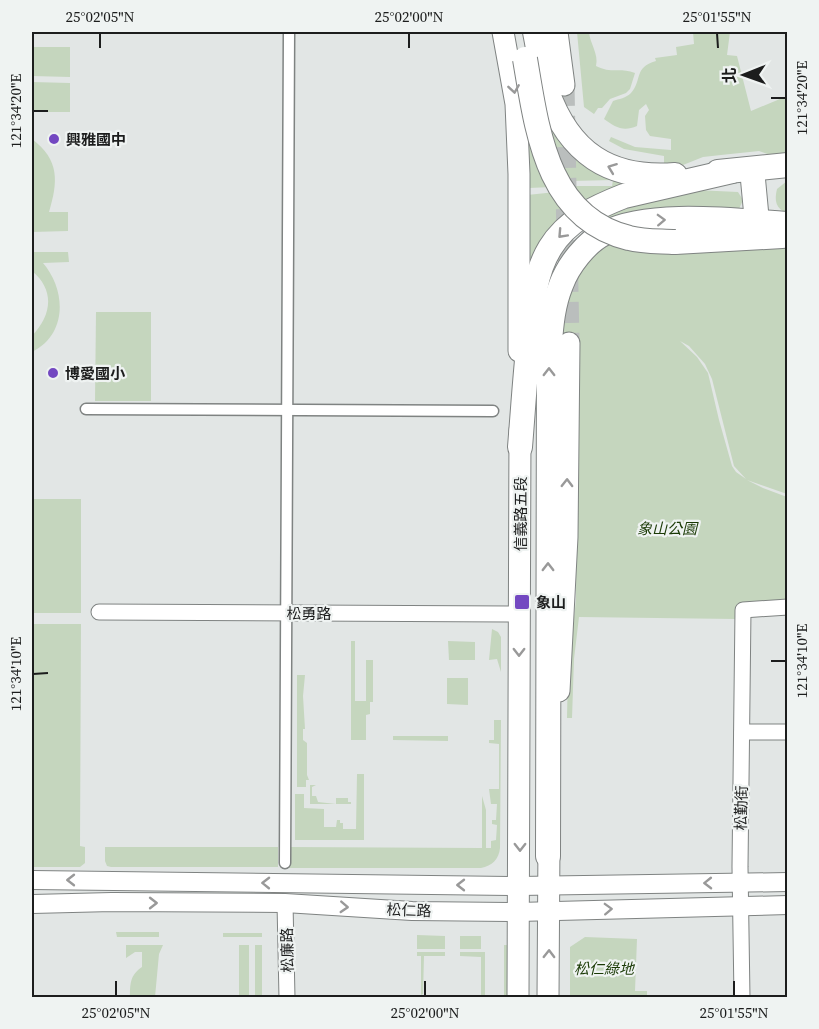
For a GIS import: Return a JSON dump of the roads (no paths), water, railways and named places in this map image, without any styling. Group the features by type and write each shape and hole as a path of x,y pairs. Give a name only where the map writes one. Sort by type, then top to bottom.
{"highway":[{"path":"520,32 534,114 545,156 557,182 574,206 596,224 617,235 640,240 675,242 788,236"},
{"path":"535,32 547,90 562,124 585,152 601,163 620,171 651,177 788,165"},
{"path":"520,447 533,297 542,265 551,247 580,216 624,196 742,170"},
{"path":"742,170 757,222"},
{"path":"548,856 549,353 554,306 559,290 574,261 588,245 602,234 622,226 644,221 672,220 788,224"}],"main road":[{"name":"信義路五段","path":"503,32 516,104 519,174 518,998"},
{"path":"557,32 564,85"},
{"path":"548,998 550,886 548,856 566,560 569,344"}],"street":[{"path":"285,863 290,32"},
{"path":"86,409 493,411"},
{"name":"松勤街","path":"742,998 743,610 788,607"},
{"name":"松勇路","path":"99,612 519,614"},
{"path":"742,732 788,732"},
{"name":"松仁路","path":"32,880 519,886 788,882"},
{"name":"松仁路","path":"32,904 285,903 412,910 518,912 788,905"},
{"name":"松廉路","path":"285,903 287,998"}],"tunnel":[{"path":"564,85 569,343"}],"place":[{"name":"興雅國中","path":"54,139"},
{"name":"博愛國小","path":"53,373"},
{"name":"象山","path":"522,602"}],"park label":[{"name":"象山公園","path":"667,528"},
{"name":"松仁綠地","path":"604,968"}]}
